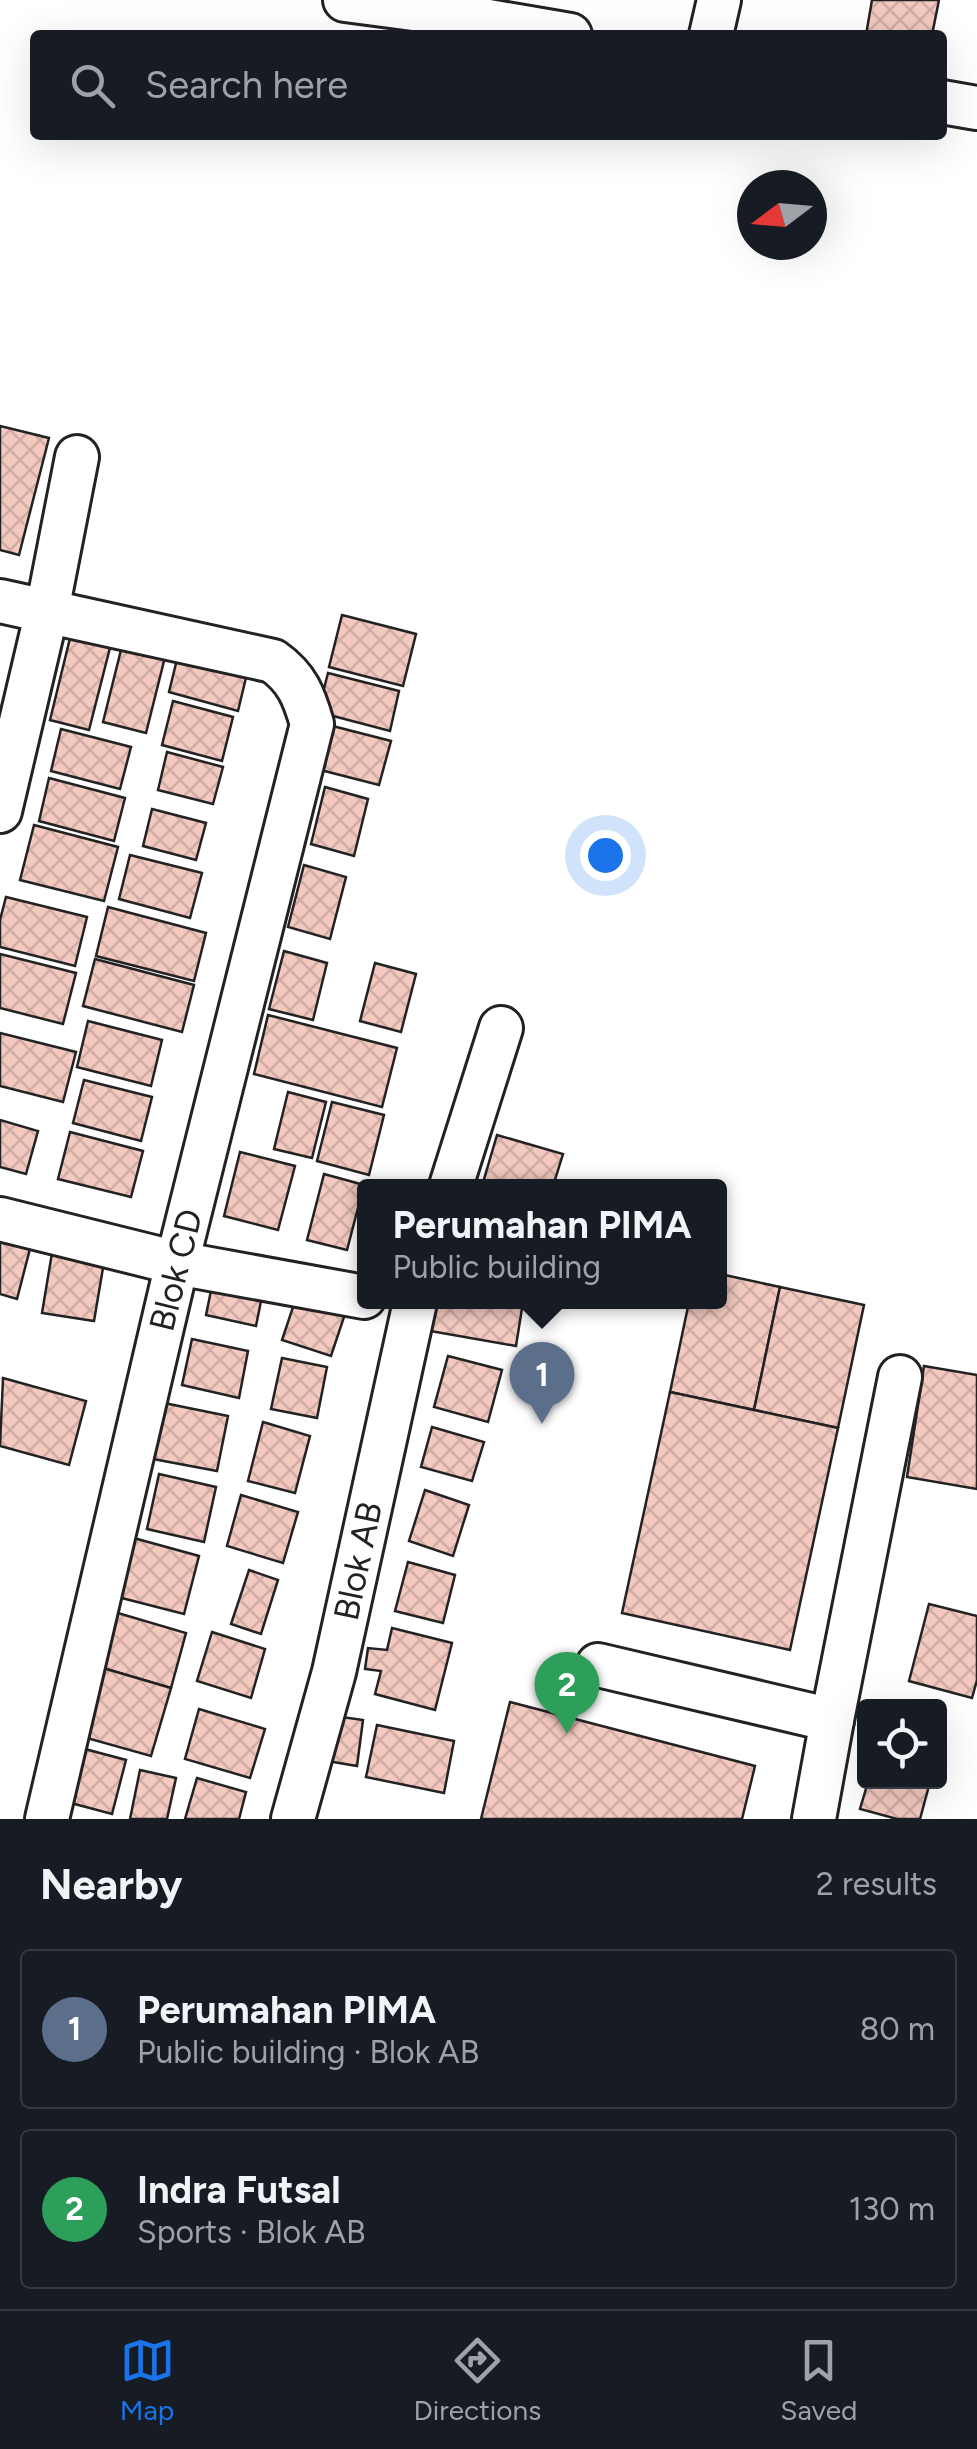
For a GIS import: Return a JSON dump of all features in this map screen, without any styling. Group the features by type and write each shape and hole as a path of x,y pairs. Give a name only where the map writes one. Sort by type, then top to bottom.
{"street":[{"path":"345,0 435,6 547,30"},
{"path":"712,30 719,0"},
{"path":"947,103 977,108"},
{"path":"0,811 47,611 77,457"},
{"path":"0,600 47,611"},
{"name":"Blok CD","path":"47,611 273,661 290,672 303,693 312,724 177,1262 47,1819"},
{"path":"453,1179 501,1028"},
{"path":"0,1219 177,1262 357,1296"},
{"name":"Blok AB","path":"293,1819 334,1672 404,1309"},
{"path":"814,1819 900,1377"},
{"path":"598,1664 832,1720"}],"building":[{"path":"872,0 939,0 933,30 867,30"},
{"path":"0,426 49,438 19,555 0,550"},
{"path":"342,615 416,634 403,686 329,667"},
{"path":"72,630 112,640 89,730 50,720"},
{"path":"124,638 167,649 146,733 103,722"},
{"path":"181,643 250,661 238,711 169,692"},
{"path":"328,673 399,691 390,731 318,712"},
{"path":"173,701 233,717 222,761 162,745"},
{"path":"321,723 391,741 379,785 309,767"},
{"path":"61,729 131,747 120,789 51,771"},
{"path":"167,752 223,767 213,804 158,790"},
{"path":"49,778 125,798 114,841 39,821"},
{"path":"325,787 368,799 354,856 311,844"},
{"path":"152,809 206,823 196,860 143,846"},
{"path":"34,825 118,847 104,901 20,880"},
{"path":"130,855 202,873 190,918 119,899"},
{"path":"304,865 346,877 330,939 288,927"},
{"path":"6,897 87,917 75,966 0,947 0,920"},
{"path":"108,907 206,933 194,981 96,956"},
{"path":"284,951 327,963 313,1020 269,1009"},
{"path":"0,954 76,973 63,1024 0,1008"},
{"path":"95,959 194,985 182,1032 83,1006"},
{"path":"375,963 416,974 401,1032 360,1021"},
{"path":"268,1015 397,1048 382,1107 254,1074"},
{"path":"88,1021 162,1040 151,1086 77,1067"},
{"path":"0,1033 76,1052 63,1102 0,1086"},
{"path":"84,1080 152,1097 141,1141 73,1123"},
{"path":"288,1092 326,1102 312,1158 274,1149"},
{"path":"332,1102 384,1115 369,1175 317,1161"},
{"path":"0,1120 38,1131 26,1174 0,1167"},
{"path":"70,1132 143,1151 131,1197 58,1179"},
{"path":"497,1135 563,1154 555,1179 484,1179"},
{"path":"240,1152 295,1166 278,1230 224,1216"},
{"path":"324,1174 357,1183 357,1212 347,1250 307,1240"},
{"path":"0,1232 32,1241 17,1299 0,1294"},
{"path":"52,1253 104,1262 94,1321 42,1313"},
{"path":"214,1276 264,1286 256,1326 206,1315"},
{"path":"727,1276 780,1287 754,1410 670,1392 688,1309 727,1309"},
{"path":"780,1287 864,1305 838,1428 754,1410"},
{"path":"299,1289 348,1305 331,1356 282,1340"},
{"path":"422,1309 522,1309 516,1346 419,1329"},
{"path":"192,1339 248,1351 239,1398 182,1385"},
{"path":"448,1356 502,1370 488,1422 434,1407"},
{"path":"282,1358 327,1367 317,1418 271,1409"},
{"path":"924,1366 977,1375 977,1489 907,1477"},
{"path":"3,1378 86,1401 69,1465 0,1446"},
{"path":"670,1392 838,1428 790,1650 622,1613"},
{"path":"164,1403 228,1416 217,1471 153,1459"},
{"path":"263,1422 310,1436 295,1493 248,1481"},
{"path":"432,1427 484,1442 472,1481 421,1467"},
{"path":"159,1474 216,1487 204,1542 147,1529"},
{"path":"425,1490 469,1505 453,1556 409,1541"},
{"path":"241,1495 298,1512 283,1563 227,1546"},
{"path":"130,1537 199,1556 184,1614 114,1596"},
{"path":"408,1562 455,1575 443,1623 395,1611"},
{"path":"249,1570 278,1580 261,1634 231,1624"},
{"path":"929,1604 977,1616 977,1680 972,1698 909,1681"},
{"path":"111,1611 186,1633 171,1688 96,1666"},
{"path":"392,1628 452,1643 435,1710 375,1694 381,1671 365,1669 368,1648 387,1650"},
{"path":"212,1632 265,1649 251,1698 197,1681"},
{"path":"96,1666 171,1688 151,1756 76,1735"},
{"path":"510,1702 755,1766 742,1819 481,1819"},
{"path":"199,1709 265,1729 250,1778 185,1759"},
{"path":"328,1715 363,1720 357,1766 321,1760"},
{"path":"377,1725 454,1741 444,1793 366,1777"},
{"path":"70,1745 126,1760 112,1814 56,1799"},
{"path":"140,1770 176,1778 167,1819 130,1819"},
{"path":"197,1778 246,1792 239,1819 185,1819"},
{"path":"866,1789 928,1789 920,1819 897,1819 860,1809"}],"place":[{"name":"Perumahan PIMA","path":"542,1424"},
{"name":"Indra Futsal","path":"567,1734"}]}
